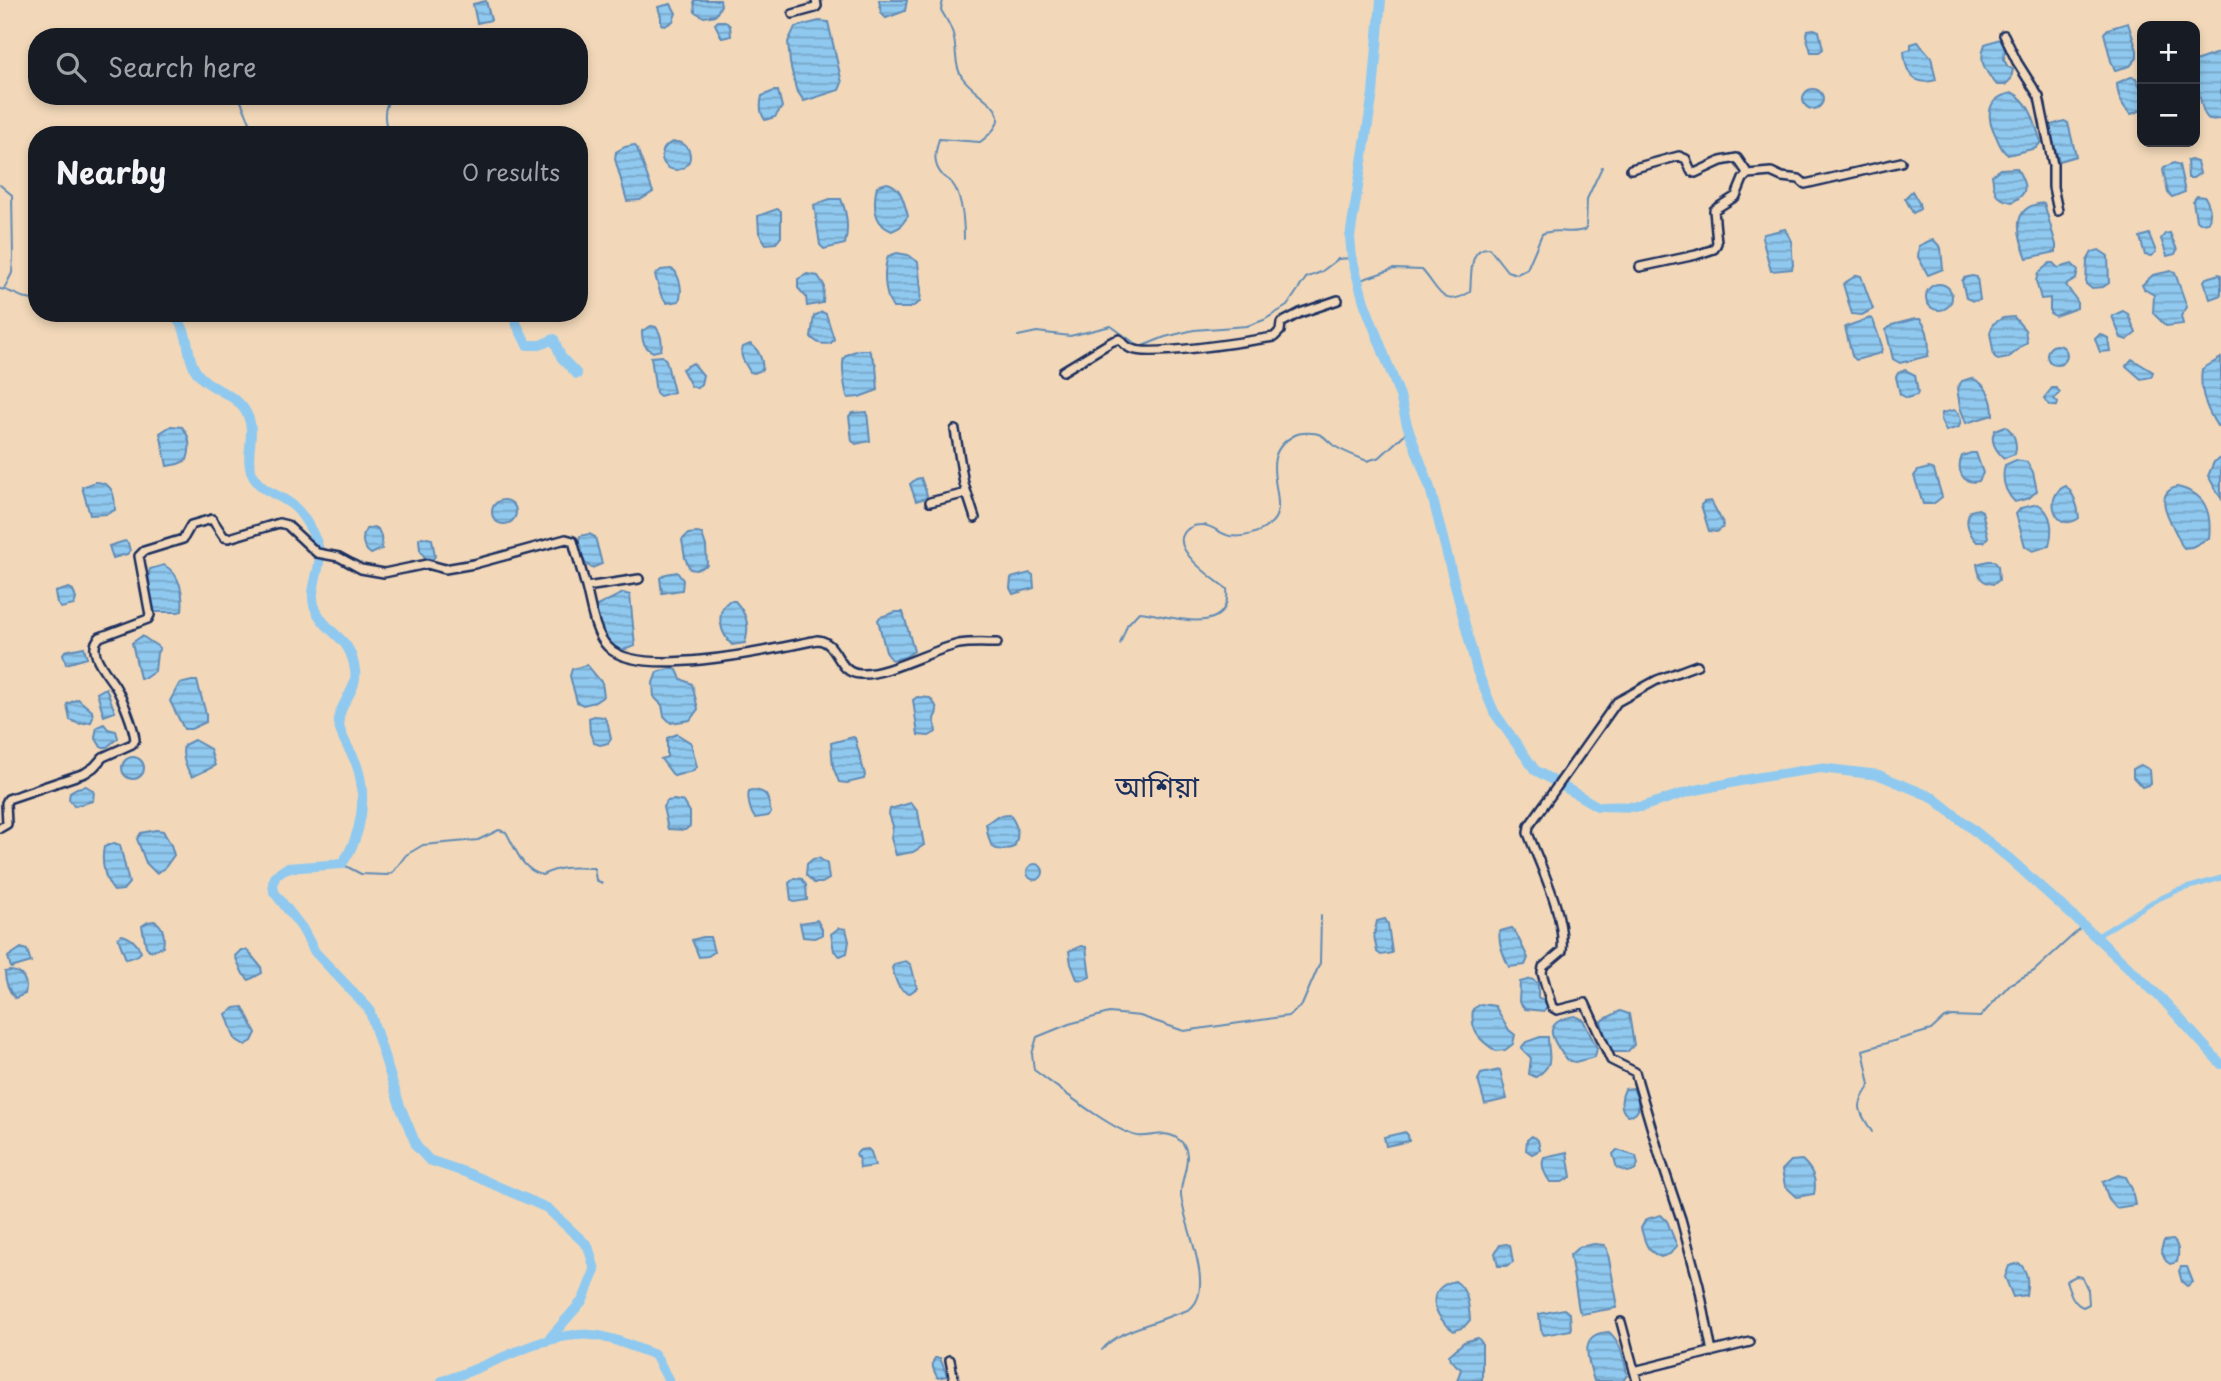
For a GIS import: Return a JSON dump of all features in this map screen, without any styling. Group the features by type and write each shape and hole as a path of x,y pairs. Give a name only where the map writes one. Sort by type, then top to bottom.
{"street":[{"path":"793,14 815,8 816,0"},
{"path":"2004,35 2039,97 2053,164 2053,187 2058,211"},
{"path":"1631,169 1679,156 1686,159 1691,171 1695,173 1721,161 1737,158 1748,174"},
{"path":"1640,267 1714,249 1717,243 1714,210 1736,196 1748,174 1771,172 1782,177 1800,179 1805,184 1901,162"},
{"path":"1063,371 1119,339 1132,350 1150,351 1274,337 1280,331 1281,323 1300,313 1338,300"},
{"path":"955,430 967,493 975,518"},
{"path":"930,502 967,493"},
{"path":"0,828 7,824 8,799 85,773 103,757 132,744 135,740 116,688 103,671 94,647 95,641 148,619 150,615 139,555 183,539 191,525 210,519 224,537 229,538 279,523 287,525 317,552 339,557 361,569 384,573 427,564 445,569 486,561 566,539 573,541 578,551 596,624 608,648 618,654 653,663 705,661 824,640 830,645 843,668 860,674 887,669 961,644 997,643"},
{"path":"586,587 639,579"},
{"path":"1696,666 1657,680 1617,702 1529,826 1528,833 1558,915 1563,937 1562,951 1543,967 1542,973 1552,1007 1557,1010 1585,1003 1611,1060 1635,1072 1681,1219 1699,1286 1712,1352"},
{"path":"1621,1322 1637,1381"},
{"path":"1634,1371 1750,1342"},
{"path":"950,1360 954,1381"}],"water":[{"path":"694,0 720,0 721,5 716,15 704,17 695,12"},
{"path":"879,0 907,0 905,11 886,18 881,13"},
{"path":"486,1 491,20 477,23 473,4"},
{"path":"671,4 676,13 673,21 665,26 661,24 658,7"},
{"path":"725,21 730,26 731,36 722,38 715,24"},
{"path":"819,21 828,22 842,83 839,90 804,101 796,89 788,42 795,27"},
{"path":"2128,23 2137,50 2137,58 2130,66 2115,70 2104,33 2108,29"},
{"path":"1808,30 1819,31 1823,49 1819,52 1811,52 1806,35"},
{"path":"2000,39 2005,44 2004,60 2008,67 2013,69 2011,79 2005,85 1997,85 1986,71 1982,56 1985,44"},
{"path":"1918,42 1931,57 1936,80 1921,81 1911,76 1908,71 1904,51 1911,49 1911,44"},
{"path":"2221,52 2221,119 2209,119 2203,110 2200,97 2200,59"},
{"path":"2131,77 2136,78 2137,112 2131,114 2125,108 2117,83"},
{"path":"1813,89 1820,92 1823,99 1820,106 1813,109 1806,106 1803,99 1806,92"},
{"path":"778,91 782,107 775,117 765,120 761,108 762,96"},
{"path":"2013,93 2028,108 2041,142 2036,148 2008,155 1999,144 1990,114 1993,103 1998,98"},
{"path":"2064,121 2068,123 2076,156 2059,161 2049,128"},
{"path":"676,142 686,146 690,156 686,166 676,170 666,166 662,156 666,146"},
{"path":"634,145 653,192 640,200 627,201 615,159 616,152"},
{"path":"2187,161 2197,162 2200,173 2188,178"},
{"path":"2174,163 2179,165 2185,192 2172,197 2168,193 2163,170"},
{"path":"2017,168 2024,183 2024,191 2012,202 2006,201 1996,194 1992,175 2000,169"},
{"path":"887,183 899,191 908,216 900,227 892,231 881,224 875,206 877,186"},
{"path":"1912,191 1920,209 1913,213 1905,198"},
{"path":"2197,196 2205,197 2208,203 2208,222 2200,223 2196,220 2193,201"},
{"path":"830,199 841,199 847,221 846,238 845,244 824,249 820,245 814,205"},
{"path":"2044,203 2056,252 2027,258 2019,231 2021,215 2033,205"},
{"path":"777,209 781,211 781,237 776,243 766,244 759,233 758,216"},
{"path":"1785,229 1791,240 1792,269 1771,271 1762,238 1764,234"},
{"path":"2170,233 2177,250 2175,254 2167,256 2161,239"},
{"path":"2149,234 2156,252 2151,256 2145,255 2140,237"},
{"path":"1933,239 1941,248 1943,269 1928,275 1918,257 1919,246"},
{"path":"2099,250 2108,256 2109,283 2103,287 2091,288 2086,284 2087,261 2092,252"},
{"path":"897,253 908,255 918,262 920,302 910,308 893,308 888,296 885,283 886,262 888,256"},
{"path":"2050,263 2058,268 2072,264 2078,270 2076,279 2066,285 2077,301 2077,308 2055,316 2050,313 2050,298 2041,299 2036,281 2038,273"},
{"path":"671,269 678,278 681,293 679,301 667,303 661,295 655,275 661,270"},
{"path":"2171,271 2175,273 2187,307 2181,316 2183,324 2166,326 2153,313 2154,295 2142,285 2153,275"},
{"path":"807,274 818,276 824,285 823,303 807,306 806,297 798,288 798,279"},
{"path":"2219,274 2221,295 2210,299 2204,281"},
{"path":"1857,275 1861,276 1873,309 1862,315 1852,314 1843,284"},
{"path":"1972,276 1977,277 1980,300 1966,298 1962,281"},
{"path":"1939,284 1948,288 1952,297 1948,306 1939,310 1930,306 1926,297 1930,288"},
{"path":"2123,311 2128,314 2136,333 2127,340 2121,338 2112,316"},
{"path":"822,312 826,314 834,339 831,343 820,343 811,337 814,316"},
{"path":"2014,317 2025,330 2027,342 2008,358 1998,360 1994,356 1990,333 1993,324 2003,318"},
{"path":"1870,318 1882,346 1881,353 1856,360 1852,356 1845,327"},
{"path":"1920,319 1927,332 1928,356 1900,363 1893,359 1886,330 1892,325"},
{"path":"651,326 656,327 662,341 661,350 653,352 646,346 642,335 642,331"},
{"path":"2100,334 2108,338 2110,351 2100,352 2095,339"},
{"path":"750,344 758,352 762,363 762,370 754,373 750,372 741,354 743,347"},
{"path":"2057,345 2064,348 2067,355 2064,362 2057,365 2050,362 2047,355 2050,348"},
{"path":"859,350 869,350 876,365 878,390 848,398 843,361 847,355"},
{"path":"662,356 666,360 674,392 660,396 656,393 651,357"},
{"path":"2221,358 2221,426 2217,426 2204,399 2201,377 2202,369"},
{"path":"2132,359 2153,372 2151,377 2141,379 2126,366"},
{"path":"693,363 703,375 697,388 691,386 682,369"},
{"path":"1905,370 1915,375 1918,392 1917,395 1907,398 1900,394 1896,377"},
{"path":"1971,378 1977,380 1988,393 1993,415 1966,423 1957,388 1962,381"},
{"path":"2052,388 2060,392 2054,399 2058,403 2057,406 2049,405 2044,398"},
{"path":"1954,410 1960,417 1959,427 1946,431 1941,420 1942,413"},
{"path":"867,412 870,441 856,444 852,441 849,416 852,413"},
{"path":"171,426 182,427 185,431 189,439 189,451 187,460 167,466 160,433"},
{"path":"2005,426 2013,435 2016,446 2015,454 2004,458 1996,449 1993,438 1995,430"},
{"path":"1976,453 1983,473 1979,481 1968,481 1960,471 1962,456"},
{"path":"2221,458 2221,498 2208,476 2214,462"},
{"path":"2016,460 2027,462 2033,472 2037,491 2029,498 2015,502 2006,490 2003,476 2005,465"},
{"path":"1929,468 1934,470 1942,497 1933,504 1923,504 1914,476 1918,471"},
{"path":"921,478 927,495 926,498 916,501 910,484"},
{"path":"95,482 109,487 115,510 107,514 90,515 82,487"},
{"path":"2066,486 2074,497 2079,513 2079,518 2071,522 2058,518 2054,505 2055,497"},
{"path":"2177,487 2194,494 2208,512 2209,538 2192,547 2184,548 2181,544 2164,504 2165,496"},
{"path":"504,500 515,507 516,512 509,523 504,524 493,517 492,512 499,501"},
{"path":"1711,501 1723,523 1723,527 1717,532 1709,531 1701,505"},
{"path":"2038,504 2047,512 2051,534 2049,546 2033,551 2025,546 2016,514 2021,508"},
{"path":"1970,511 1982,511 1988,537 1984,542 1974,539 1967,523"},
{"path":"366,529 378,529 381,536 382,549 371,554 364,546 363,536"},
{"path":"589,534 595,537 602,564 592,568 582,558 579,550 580,536"},
{"path":"688,534 702,534 706,546 707,565 696,570 690,569 682,540"},
{"path":"419,539 432,539 435,556 433,559 425,558 420,550"},
{"path":"125,541 130,551 113,558 109,546"},
{"path":"1994,561 1998,566 1999,580 1994,584 1983,580 1979,572 1977,564"},
{"path":"164,565 174,573 180,585 182,611 151,612 147,604 150,569"},
{"path":"677,572 683,580 682,590 662,593 660,578"},
{"path":"1030,573 1033,575 1034,588 1013,594 1010,588 1011,578"},
{"path":"69,588 73,590 76,599 74,605 61,608 55,592"},
{"path":"623,593 630,595 635,646 620,651 602,632 595,607"},
{"path":"729,601 735,601 745,616 745,643 732,645 722,629 720,617"},
{"path":"896,612 903,612 914,651 905,657 892,660 886,652 878,620"},
{"path":"142,636 160,648 155,671 145,678 140,678 132,643"},
{"path":"84,647 87,658 66,664 63,654 65,651"},
{"path":"587,665 602,683 604,696 583,705 577,702 570,676 572,669"},
{"path":"673,668 681,679 692,684 698,709 690,720 671,723 664,716 662,705 654,697 653,683 657,672"},
{"path":"197,681 206,722 191,729 184,729 170,701 179,684"},
{"path":"106,688 115,712 104,716 97,693"},
{"path":"917,697 930,698 936,708 936,732 929,736 918,735 913,700"},
{"path":"78,699 92,711 91,722 79,724 70,720 67,704"},
{"path":"604,717 608,724 611,739 608,743 594,743 589,718"},
{"path":"104,724 108,729 116,731 118,738 107,747 101,747 95,737 97,727"},
{"path":"677,734 691,743 697,767 674,776 661,759 667,757 667,738"},
{"path":"853,737 864,779 839,782 833,767 831,743"},
{"path":"194,740 210,749 215,766 192,777 183,749 184,745"},
{"path":"133,757 141,760 144,768 141,776 133,779 125,776 122,768 125,760"},
{"path":"2141,765 2150,770 2151,784 2142,787 2133,777 2133,769"},
{"path":"86,786 94,791 93,801 74,806 69,799 70,792"},
{"path":"749,791 767,796 771,813 768,816 755,818 753,815 748,797"},
{"path":"667,801 684,802 690,812 690,826 685,830 668,829 663,807"},
{"path":"911,803 918,812 924,845 913,852 896,855 891,838 893,826 890,809"},
{"path":"1010,815 1017,831 1016,843 1014,847 996,849 988,838 986,824 997,816"},
{"path":"163,831 174,855 164,869 156,873 146,863 137,839 141,833"},
{"path":"114,843 120,845 129,883 123,890 114,891 104,870 103,858 104,847"},
{"path":"819,858 827,864 829,879 814,883 806,875 807,864"},
{"path":"1032,864 1038,864 1043,872 1041,878 1032,880 1027,875 1027,869"},
{"path":"795,878 802,879 806,885 807,900 791,900 789,883"},
{"path":"1385,919 1392,953 1381,955 1377,952 1374,935 1377,921"},
{"path":"817,920 822,935 814,938 803,937 800,923"},
{"path":"154,921 162,928 164,943 163,947 150,951 146,946 142,926"},
{"path":"839,928 846,929 849,941 847,953 840,956 834,951 831,934"},
{"path":"1512,928 1528,958 1525,965 1509,967 1503,954 1499,940 1500,931"},
{"path":"122,935 138,946 141,952 137,956 126,959 118,938"},
{"path":"710,937 714,952 699,957 692,940"},
{"path":"1081,946 1086,947 1090,977 1083,980 1077,979 1069,951"},
{"path":"21,948 27,950 31,962 11,968 8,957"},
{"path":"241,950 247,950 261,967 262,973 249,980 243,974 235,956"},
{"path":"906,961 911,965 917,988 910,993 900,987 892,968 894,964"},
{"path":"5,972 21,975 26,985 25,994 15,998 10,992 5,976"},
{"path":"1531,979 1538,983 1538,998 1547,1000 1549,1006 1544,1011 1525,1009 1519,1002 1520,982"},
{"path":"1481,1004 1495,1006 1509,1030 1515,1035 1513,1044 1505,1050 1496,1051 1485,1043 1474,1029 1473,1009"},
{"path":"243,1007 256,1033 252,1041 245,1045 235,1039 226,1014 235,1008"},
{"path":"1620,1011 1629,1014 1634,1045 1627,1052 1613,1052 1607,1045 1601,1021"},
{"path":"1575,1016 1583,1020 1597,1048 1595,1057 1575,1062 1567,1060 1552,1032 1557,1022"},
{"path":"1548,1037 1550,1060 1536,1077 1529,1074 1531,1058 1521,1048 1526,1042"},
{"path":"1500,1070 1507,1099 1485,1104 1478,1080 1481,1074"},
{"path":"1633,1088 1638,1100 1638,1110 1635,1114 1627,1115 1622,1106 1623,1096 1625,1089"},
{"path":"1405,1132 1409,1141 1386,1146 1384,1137"},
{"path":"1532,1136 1538,1140 1540,1150 1532,1154 1526,1150 1527,1140"},
{"path":"868,1149 875,1166 860,1168 856,1154 860,1150"},
{"path":"1617,1150 1636,1156 1638,1164 1635,1170 1628,1172 1617,1168 1613,1154"},
{"path":"1567,1152 1571,1177 1562,1182 1550,1182 1543,1167 1544,1157"},
{"path":"1802,1160 1813,1176 1815,1189 1814,1194 1797,1197 1785,1186 1782,1170 1791,1161"},
{"path":"2118,1175 2126,1177 2135,1205 2116,1208 2109,1200 2103,1182"},
{"path":"1661,1215 1667,1221 1677,1246 1670,1254 1661,1257 1649,1249 1641,1228 1646,1219"},
{"path":"2173,1240 2178,1256 2177,1262 2170,1264 2161,1250 2164,1241"},
{"path":"1500,1245 1510,1245 1513,1262 1498,1266 1495,1253"},
{"path":"1604,1245 1607,1249 1616,1308 1582,1314 1579,1310 1570,1255 1579,1247"},
{"path":"2019,1263 2026,1274 2026,1295 2013,1297 2005,1277 2009,1266"},
{"path":"2181,1267 2187,1267 2193,1282 2187,1286 2182,1282 2179,1271"},
{"path":"1455,1281 1465,1293 1470,1320 1464,1327 1454,1331 1437,1311 1435,1296 1438,1290"},
{"path":"1564,1309 1570,1314 1571,1330 1544,1335 1539,1314"},
{"path":"1609,1332 1619,1346 1627,1375 1623,1381 1594,1381 1588,1357 1589,1342 1592,1337"},
{"path":"1478,1338 1482,1343 1482,1380 1457,1381 1461,1369 1450,1360 1449,1355 1464,1342"},
{"path":"935,1358 940,1358 947,1376 938,1378 933,1365"}],"waterway":[{"path":"943,0 941,10 953,34 959,73 993,106 998,122 980,142 939,139 936,163 959,195 964,239"},
{"path":"1381,0 1373,93 1350,237 1352,258 1364,302 1400,396 1407,425 1430,488 1477,671 1494,712 1535,770 1597,806 1641,807 1691,791 1820,768 1879,775 1932,797 2010,859 2096,937 2163,1000 2221,1064"},
{"path":"243,105 252,126"},
{"path":"386,126 387,105"},
{"path":"1358,281 1393,269 1422,270 1442,295 1453,299 1470,292 1474,257 1477,252 1489,248 1507,271 1517,274 1527,269 1542,234 1586,229 1587,199 1602,167"},
{"path":"0,185 12,195 12,273 4,289"},
{"path":"1018,336 1037,332 1070,336 1111,326 1140,347 1194,330 1247,326 1264,320 1287,306 1306,278 1321,272 1338,259 1352,258"},
{"path":"0,289 28,299"},
{"path":"178,322 185,335 193,367 198,374 208,384 240,404 249,418 249,459 253,476 265,489 295,507 312,533 319,552 314,605 323,622 349,650 355,670 353,685 339,721 343,738 356,763 362,788 361,815 354,841 342,864 287,868 276,875 274,892 302,928 315,952 369,1009 400,1106 417,1147 429,1160 470,1174 547,1208 588,1246 595,1270 583,1300 549,1339"},
{"path":"516,322 527,345 540,345 554,339 561,357 577,374"},
{"path":"1120,644 1127,625 1139,612 1195,620 1208,619 1219,614 1226,605 1227,589 1190,557 1184,549 1183,535 1190,527 1201,525 1230,536 1241,536 1257,532 1270,524 1278,505 1274,468 1276,456 1282,445 1295,435 1321,435 1337,447 1367,461 1380,457 1409,430"},
{"path":"342,864 361,874 387,875 393,872 406,855 423,845 478,840 499,830 506,832 524,864 535,872 542,875 574,867 594,868 596,880 602,883"},
{"path":"2096,937 2152,902 2176,891 2221,878"},
{"path":"1102,1350 1125,1333 1188,1310 1198,1297 1199,1269 1181,1194 1186,1151 1184,1144 1173,1136 1137,1136 1114,1126 1034,1070 1032,1054 1037,1037 1069,1024 1109,1013 1140,1016 1184,1031 1288,1016 1302,1005 1320,963 1321,916"},
{"path":"1872,1132 1860,1109 1870,1085 1863,1050 1931,1030 1943,1019 1951,1016 1980,1017 2010,984 2034,971 2083,926"},
{"path":"2076,1276 2082,1277 2088,1290 2089,1304 2083,1307 2074,1300 2066,1281 2076,1276"},
{"path":"442,1381 537,1344 575,1335 608,1338 655,1355 669,1381"}],"district":[{"name":"আশিয়া","path":"1157,787"}]}
